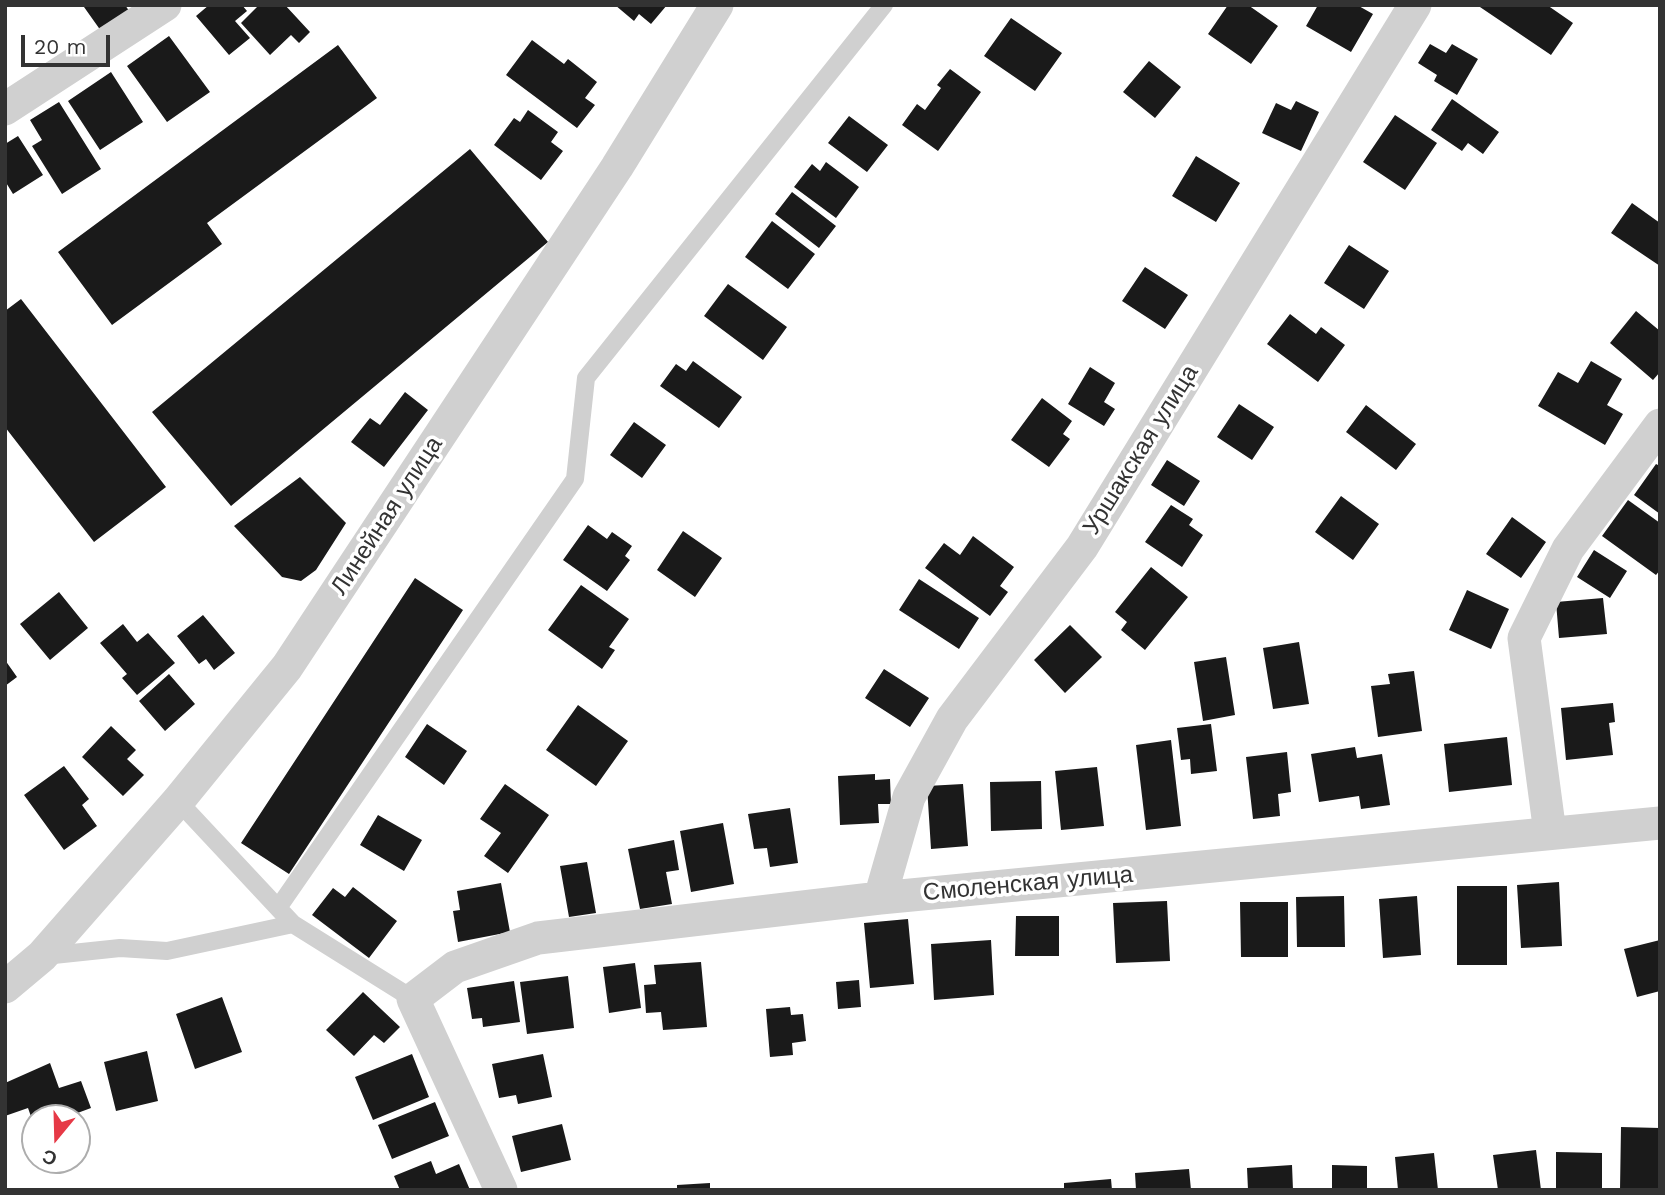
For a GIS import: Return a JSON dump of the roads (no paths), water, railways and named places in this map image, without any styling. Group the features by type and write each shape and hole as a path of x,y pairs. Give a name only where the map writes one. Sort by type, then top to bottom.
{"street":[{"path":"5,108 166,5"},
{"name":"Линейная улица","path":"5,986 42,956 178,801 287,667 617,167 717,5"},
{"name":"Уршакская улица","path":"880,898 909,797 952,719 1082,547 1415,5"},
{"path":"1550,833 1524,638 1569,549 1660,425"},
{"name":"Смоленская улица","path":"413,999 455,967 538,937 880,898 1660,823"},
{"path":"413,999 500,1190"}],"lane":[{"path":"278,908 575,479 586,378 884,5"},
{"path":"178,801 293,923 413,999"},
{"path":"42,956 120,948 167,951 293,923"}]}
